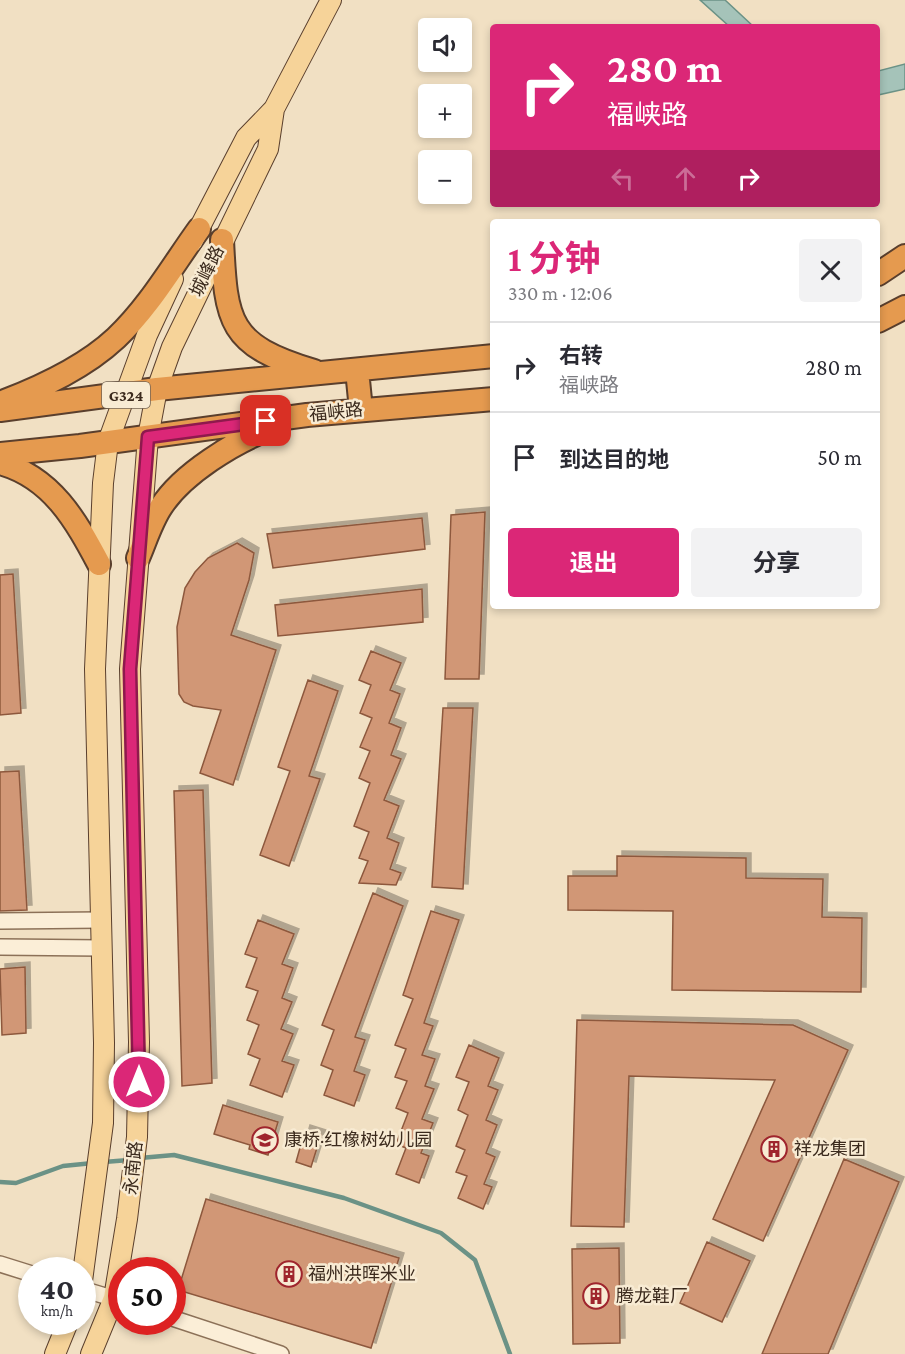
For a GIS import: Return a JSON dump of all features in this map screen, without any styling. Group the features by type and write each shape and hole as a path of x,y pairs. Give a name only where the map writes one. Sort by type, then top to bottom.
{"highway":[{"path":"0,403 73,370 116,338 145,304 199,229"},
{"path":"222,240 224,296 231,319 243,335 262,351 321,374"},
{"path":"880,273 905,256"},
{"path":"880,320 905,307"},
{"name":"G324","path":"0,410 157,389 490,356"},
{"path":"357,370 361,410"},
{"name":"福峡路","path":"0,454 307,415 490,399"},
{"path":"138,558 160,508 180,484 224,451 249,438 307,415"},
{"path":"0,463 25,473 54,493 75,520 99,564"}],"main road":[{"name":"城峰路","path":"86,1257 101,1146 104,1043 95,669 99,564 108,442 147,335 173,279 246,138 274,109 331,0"},
{"name":"城峰路","path":"148,437 157,389 171,347 268,149 274,109"},
{"path":"173,279 197,290"},
{"name":"永南路","path":"123,1257 137,1137 138,1031 130,669 148,437"},
{"name":"永南路","path":"91,1354 108,1319"},
{"path":"55,1354 63,1335"}],"street":[{"path":"0,921 101,920"},
{"path":"0,947 101,948"},
{"path":"0,1264 18,1270"},
{"path":"186,1323 281,1354"}],"water":[{"path":"700,0 725,0 751,24 727,24"},
{"path":"905,64 905,89 880,95 880,70"}],"building":[{"path":"485,512 479,679 445,679 451,515"},
{"path":"422,518 425,549 273,568 267,534"},
{"path":"237,543 254,553 249,580 231,635 276,650 233,785 200,773 221,710 193,706 184,702 179,694 177,627 185,588 195,572 208,558"},
{"path":"13,574 21,713 0,715 0,575"},
{"path":"422,589 423,622 278,636 275,605"},
{"path":"371,651 401,663 390,690 400,694 389,723 401,728 391,755 401,759 384,800 399,806 387,838 399,843 390,869 401,873 396,885 359,883 368,861 359,858 369,832 354,826 370,783 359,778 370,751 360,747 372,718 360,713 371,685 359,680"},
{"path":"308,680 338,691 309,776 320,779 289,866 260,855 290,771 278,767"},
{"path":"443,708 473,708 463,889 432,887"},
{"path":"19,771 27,910 0,911 0,772"},
{"path":"203,790 212,1083 182,1086 174,791"},
{"path":"617,856 746,858 746,878 823,879 822,917 862,918 861,992 672,990 673,911 568,910 568,876 617,876"},
{"path":"373,893 403,906 355,1037 365,1040 354,1071 365,1075 354,1106 324,1095 333,1070 321,1065 334,1030 322,1025"},
{"path":"431,911 459,920 424,1023 433,1026 422,1055 435,1059 425,1086 434,1089 422,1119 433,1123 421,1153 429,1156 419,1183 396,1174 406,1148 396,1144 408,1113 396,1108 407,1081 395,1077 406,1049 395,1045 413,999 403,995"},
{"path":"258,920 294,934 282,964 293,968 282,998 292,1002 281,1029 293,1034 282,1061 294,1065 282,1097 250,1085 260,1059 248,1054 259,1025 247,1020 258,991 246,987 257,958 245,954"},
{"path":"25,967 26,1033 2,1035 0,969"},
{"name":"祥龙集团","path":"577,1020 793,1025 848,1050 763,1241 713,1219 775,1080 629,1076 624,1227 571,1226"},
{"path":"469,1045 499,1058 488,1086 498,1090 486,1120 497,1125 486,1153 495,1157 484,1184 492,1187 483,1209 458,1198 467,1176 456,1172 465,1150 456,1146 468,1115 458,1110 469,1082 456,1077"},
{"path":"223,1105 278,1122 268,1155 249,1149 250,1145 214,1134"},
{"path":"305,1130 321,1135 311,1167 296,1162"},
{"path":"844,1159 899,1182 828,1354 762,1354"},
{"name":"福州洪晖米业","path":"206,1199 399,1258 371,1348 186,1292 186,1264"},
{"path":"707,1242 750,1261 722,1322 680,1303"},
{"name":"腾龙鞋厂","path":"619,1248 620,1343 573,1344 572,1249"}],"waterway":[{"path":"140,1158 174,1155 344,1198 441,1233 475,1260 510,1354"},
{"path":"104,1162 129,1160"},
{"path":"0,1182 16,1183 63,1166 93,1163"}],"place":[{"name":"康桥·红橡树幼儿园","path":"265,1140"},
{"name":"祥龙集团","path":"774,1149"},
{"name":"福州洪晖米业","path":"289,1274"},
{"name":"腾龙鞋厂","path":"596,1296"}],"route":[{"path":"139,1082 130,669 148,437 266,421"}]}
